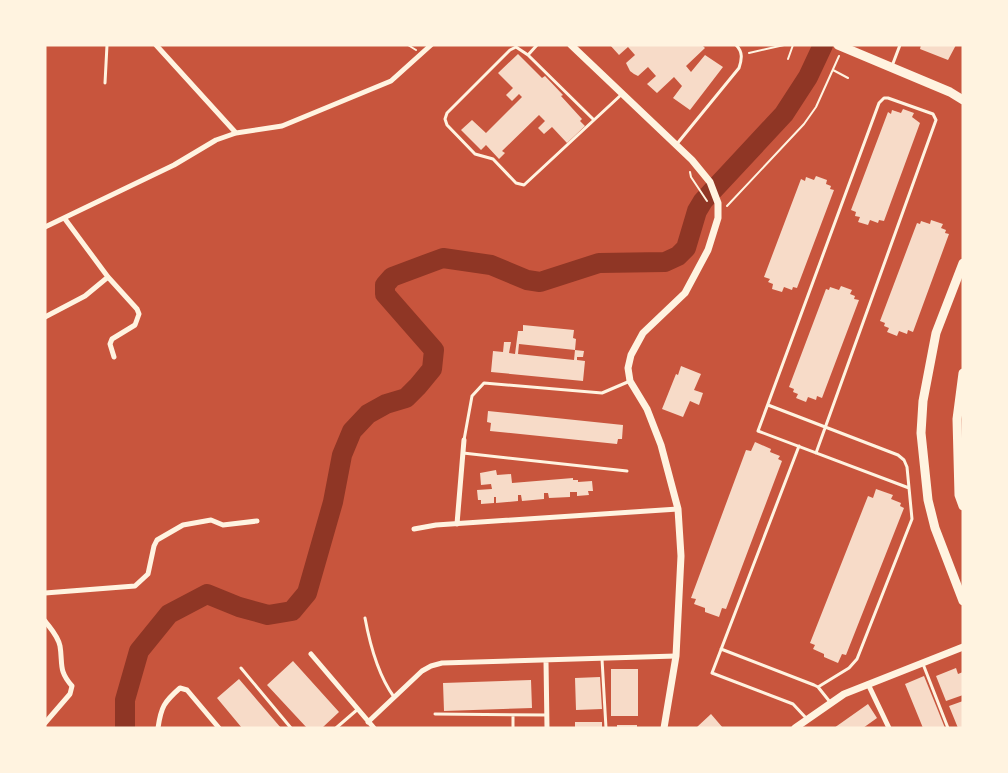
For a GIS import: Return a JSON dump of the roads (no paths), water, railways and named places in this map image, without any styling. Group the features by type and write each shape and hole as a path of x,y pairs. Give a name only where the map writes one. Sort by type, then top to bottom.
{"main road":[{"path":"838,45 950,92 963,100"},
{"path":"950,92 963,93"},
{"path":"963,263 936,333 923,401 921,433 928,500 963,602"},
{"path":"963,373 957,419 958,495 963,506"}],"street":[{"path":"156,45 236,133"},
{"path":"45,227 174,165 216,140 236,133 282,126 390,81 431,45"},
{"path":"571,45 704,172 716,195 719,209 708,250 685,293 643,333 631,355 628,368 630,381 646,409 661,445 678,509 681,556 676,656 664,728"},
{"path":"65,219 108,277 137,309 139,315 135,325 112,339 110,344 114,357"},
{"path":"45,317 85,296 108,277"},
{"path":"457,524 464,440"},
{"path":"414,529 678,509"},
{"path":"45,593 135,586 148,574 157,540 183,525 210,520 223,525 257,520"},
{"path":"45,621 56,634 60,645 60,664 64,677 72,686 70,694 45,723"},
{"path":"795,728 844,693 962,648"},
{"path":"311,654 374,728"},
{"path":"368,722 422,671 442,663 546,662 676,656"},
{"path":"546,662 547,728"},
{"path":"868,684 887,727"},
{"path":"158,728 163,704 180,688 187,690 219,728"}],"lane":[{"path":"105,82 107,45"},
{"path":"528,55 537,45"},
{"path":"676,145 739,68 741,54 736,45"},
{"path":"891,68 900,45"},
{"path":"594,120 519,48 510,50 446,116 447,125 473,153 493,159 516,183 524,185 594,120 622,93"},
{"path":"816,453 936,120 933,114 888,98 884,98 879,103 758,431 799,446 816,453 909,488"},
{"path":"464,440 472,396 484,383 602,393 630,381"},
{"path":"768,405 902,457 907,467 912,519 857,659 849,668 819,687"},
{"path":"799,446 712,673 793,704 807,719"},
{"path":"463,453 627,471"},
{"path":"365,618 382,675 394,697"},
{"path":"721,649 819,687 830,702"},
{"path":"602,659 606,728"},
{"path":"923,663 948,728"},
{"path":"241,668 291,728"},
{"path":"336,728 358,710"},
{"path":"435,714 547,715"},
{"path":"513,715 513,728"}],"waterway":[{"path":"125,728 125,700 139,651 169,614 207,594 239,607 268,615 292,611 307,593 333,502 342,455 352,431 368,414 386,404 406,398 432,369 434,350 385,294 385,285 392,277 443,258 491,265 527,280 540,282 599,263 665,262 678,256 686,248 697,211 703,201 784,114 808,77 823,45"}]}
